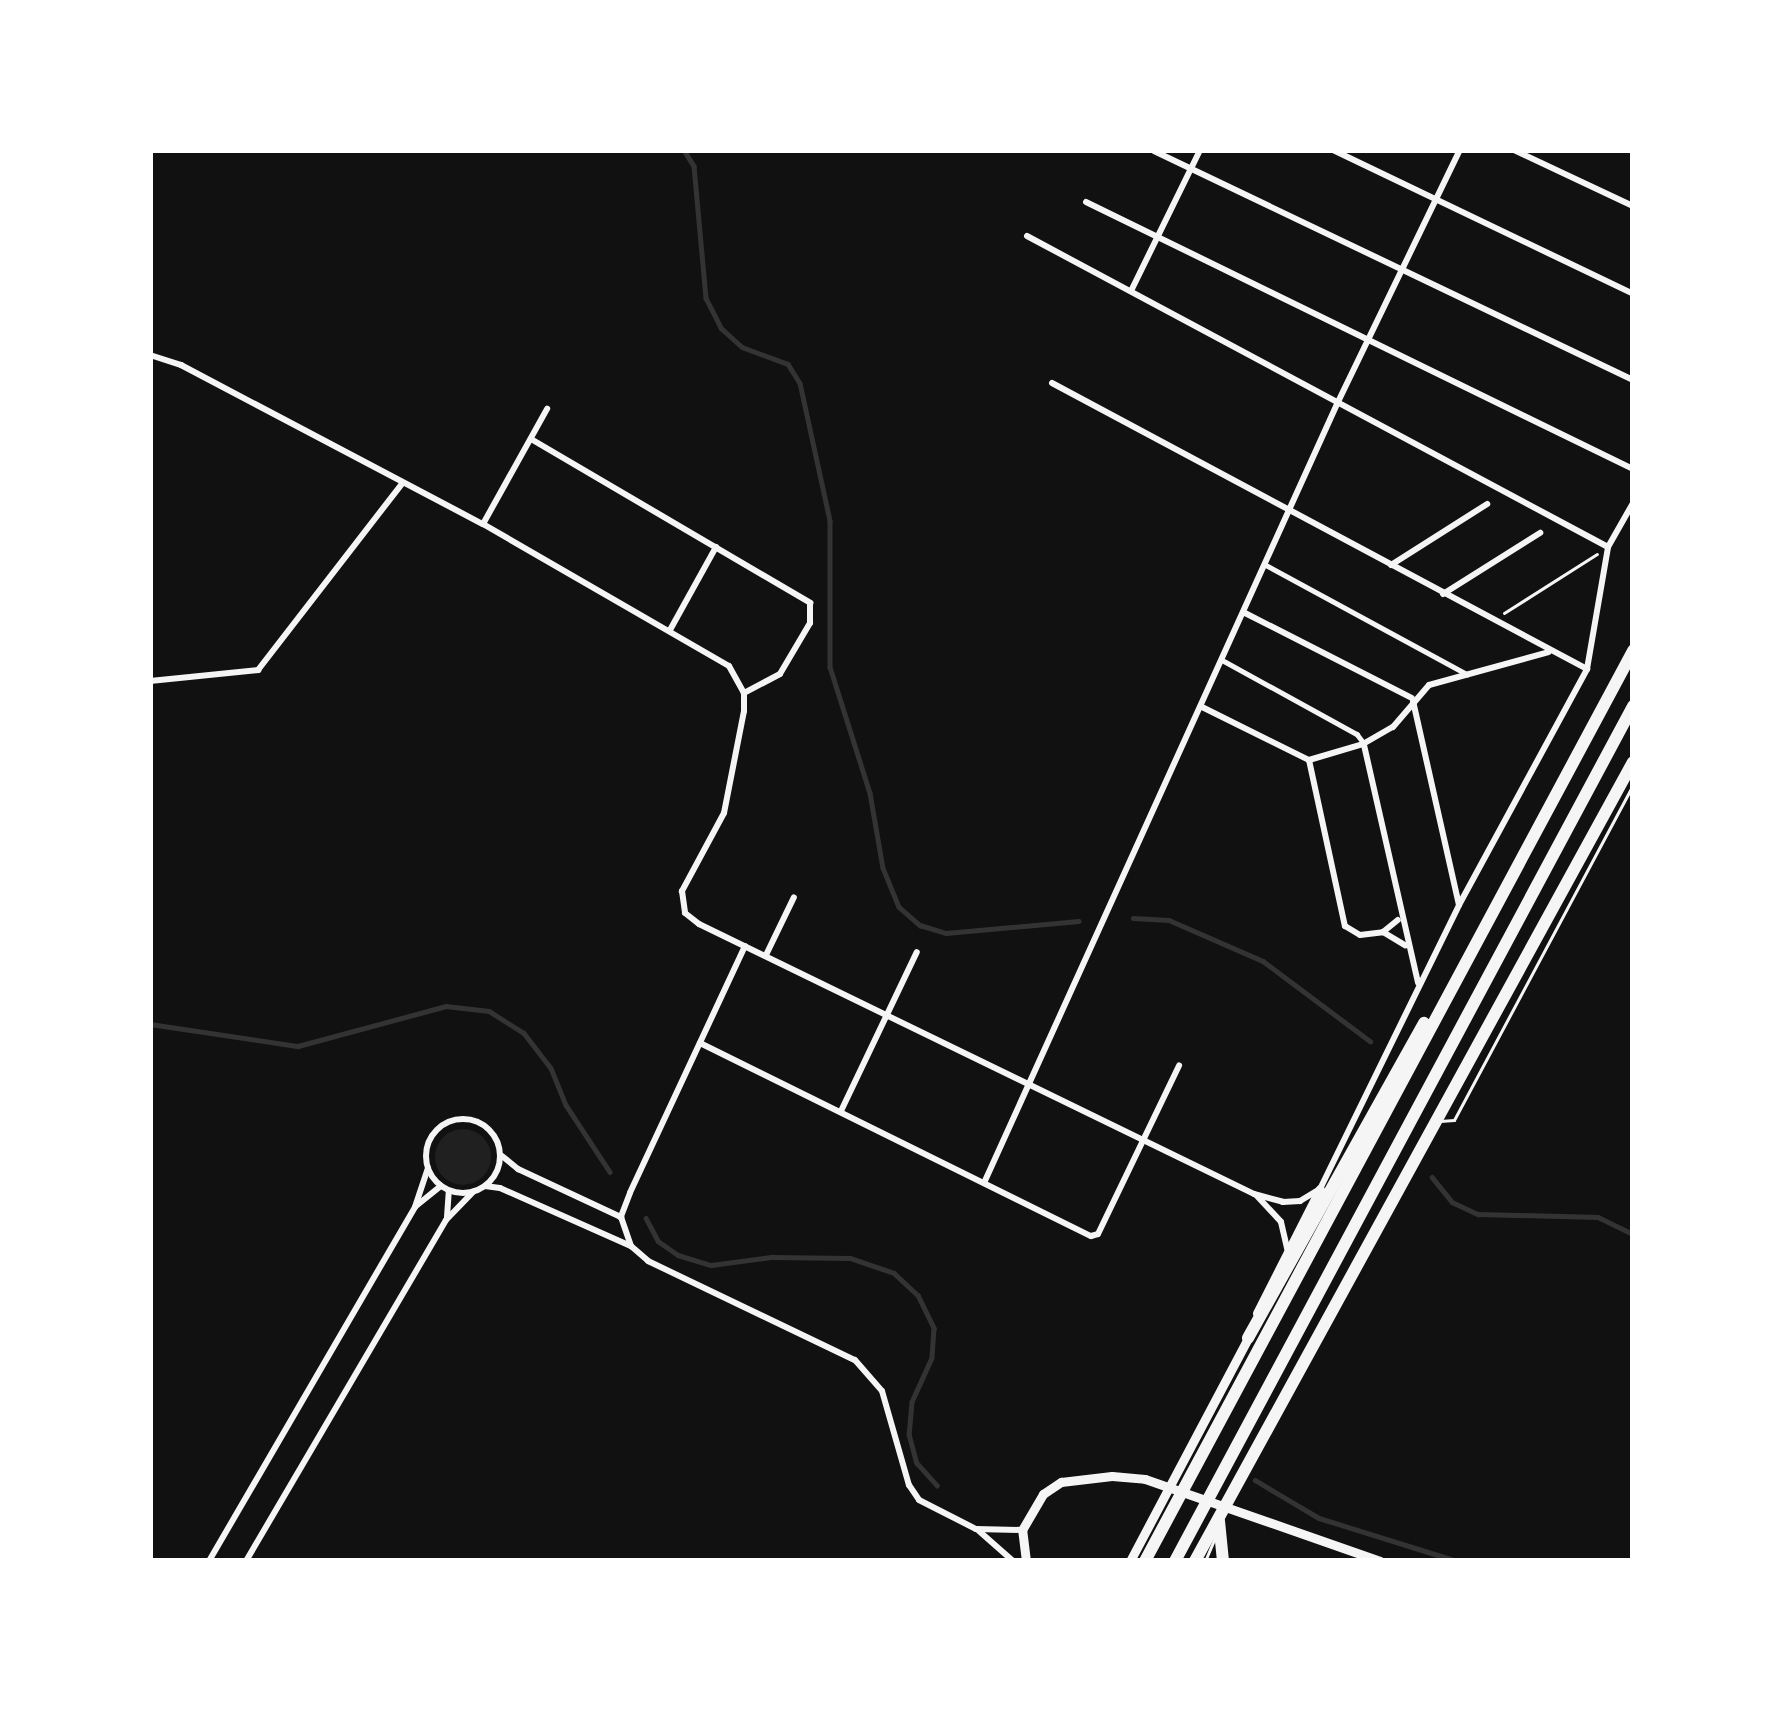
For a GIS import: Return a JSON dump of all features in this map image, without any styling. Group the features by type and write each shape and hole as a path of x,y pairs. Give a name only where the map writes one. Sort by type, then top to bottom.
{"highway":[{"path":"1144,1561 1212,1422 1633,651"},
{"path":"1175,1561 1633,706"},
{"path":"1195,1561 1633,762"},
{"path":"1248,1339 1376,1102 1453,983"},
{"path":"1346,1141 1376,1102"},
{"path":"1219,1519 1223,1561"}],"street":[{"path":"1131,291 1200,150"},
{"path":"1333,150 1633,294"},
{"path":"984,1183 1337,404 1460,150"},
{"path":"1514,150 1633,206"},
{"path":"1154,151 1633,380"},
{"path":"1086,202 1633,470"},
{"path":"1027,236 1608,548"},
{"path":"150,355 182,365 483,524 729,666 744,693 724,812 682,891 686,913 1254,1194 1300,1201 1319,1189"},
{"path":"1052,382 1587,669"},
{"path":"483,524 547,409"},
{"path":"531,439 810,603 809,623 780,674 744,693"},
{"path":"150,681 258,670 402,484"},
{"path":"1212,1422 1287,1249 1346,1141 1459,904 1587,669 1608,548 1633,503"},
{"path":"1391,565 1487,504"},
{"path":"1443,594 1540,532"},
{"path":"670,630 716,547"},
{"path":"1266,565 1472,676"},
{"path":"1245,613 1412,698"},
{"path":"1202,706 1309,760 1363,744 1394,727 1412,698 1429,685 1551,651"},
{"path":"1224,661 1357,734 1363,744 1418,987"},
{"path":"1412,698 1459,904"},
{"path":"1309,760 1345,926 1360,934 1383,932 1400,918"},
{"path":"766,955 794,897"},
{"path":"1383,932 1407,948"},
{"path":"631,1246 621,1217 746,945"},
{"path":"841,1112 917,952"},
{"path":"698,1048 841,1112 1091,1236 1099,1234 1179,1066"},
{"path":"208,1561 415,1207 428,1168 432,1135 453,1120 480,1122 490,1130 501,1154 518,1169 621,1217"},
{"path":"246,1561 446,1220 485,1186 500,1167 501,1154"},
{"path":"428,1168 449,1191 473,1192"},
{"path":"415,1207 440,1186"},
{"path":"485,1186 500,1187 631,1246 648,1261 855,1360 882,1391 909,1485 919,1500 976,1529 1013,1561"},
{"path":"446,1220 449,1191"},
{"path":"1254,1194 1281,1222 1287,1249"},
{"path":"1026,1561 1022,1530 1043,1494 1061,1482 1112,1476 1145,1479 1380,1561"},
{"path":"1130,1561 1166,1508"},
{"path":"976,1529 1022,1530"}],"lane":[{"path":"1438,1121 1454,1120 1633,785"},
{"path":"1205,1561 1219,1519"}],"path":[{"path":"1492,620 1608,548"}],"shaded area":[{"path":"463,1129 482,1138 491,1157 482,1176 463,1185 444,1176 435,1157 444,1138"}],"waterway":[{"path":"684,150 694,166 706,298 721,328 742,347 788,364 800,383 830,521 830,667 870,793 883,868 899,907 920,925 946,933 1078,921"},
{"path":"1133,918 1169,920 1263,961 1370,1041"},
{"path":"150,1024 298,1046 446,1006 489,1011 524,1033 551,1068 566,1105 610,1172"},
{"path":"1432,1177 1452,1202 1478,1214 1598,1217 1633,1234"},
{"path":"646,1218 658,1241 678,1255 711,1265 772,1257 850,1258 894,1273 918,1295 934,1328 932,1358 912,1402 909,1434 917,1463 937,1485"},
{"path":"1255,1480 1319,1518 1457,1561"}]}
